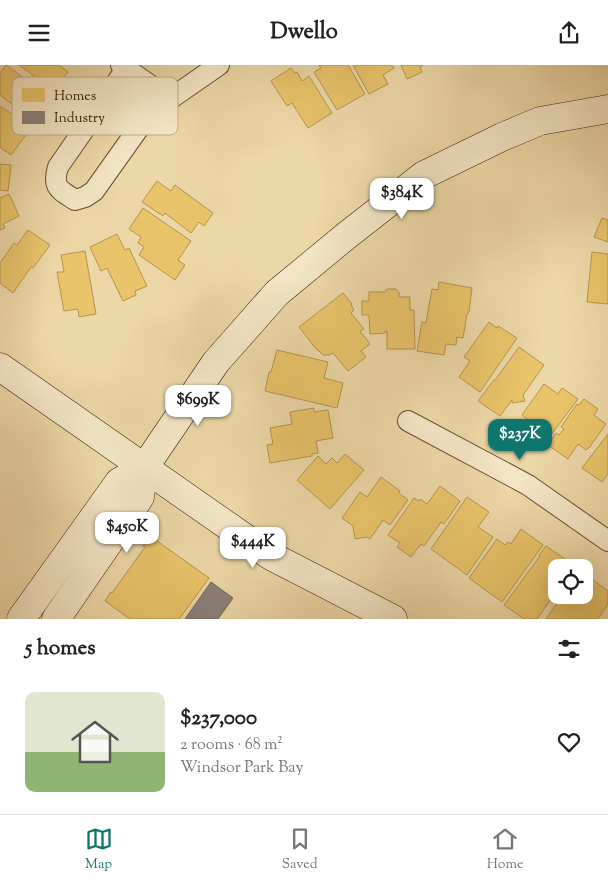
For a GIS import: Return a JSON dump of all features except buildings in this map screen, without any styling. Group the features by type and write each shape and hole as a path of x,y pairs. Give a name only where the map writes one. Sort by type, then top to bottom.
{"street":[{"path":"178,93 219,65"},
{"path":"124,67 138,77"},
{"path":"56,619 140,497 144,468 216,361 277,293 424,175 502,137 540,121 608,109"},
{"path":"79,135 58,167 55,179 58,189 75,200 85,197 94,191 134,135"},
{"path":"0,367 272,556 393,619"},
{"path":"408,421 528,485 608,541"},
{"path":"21,619 119,482 144,468"}]}
